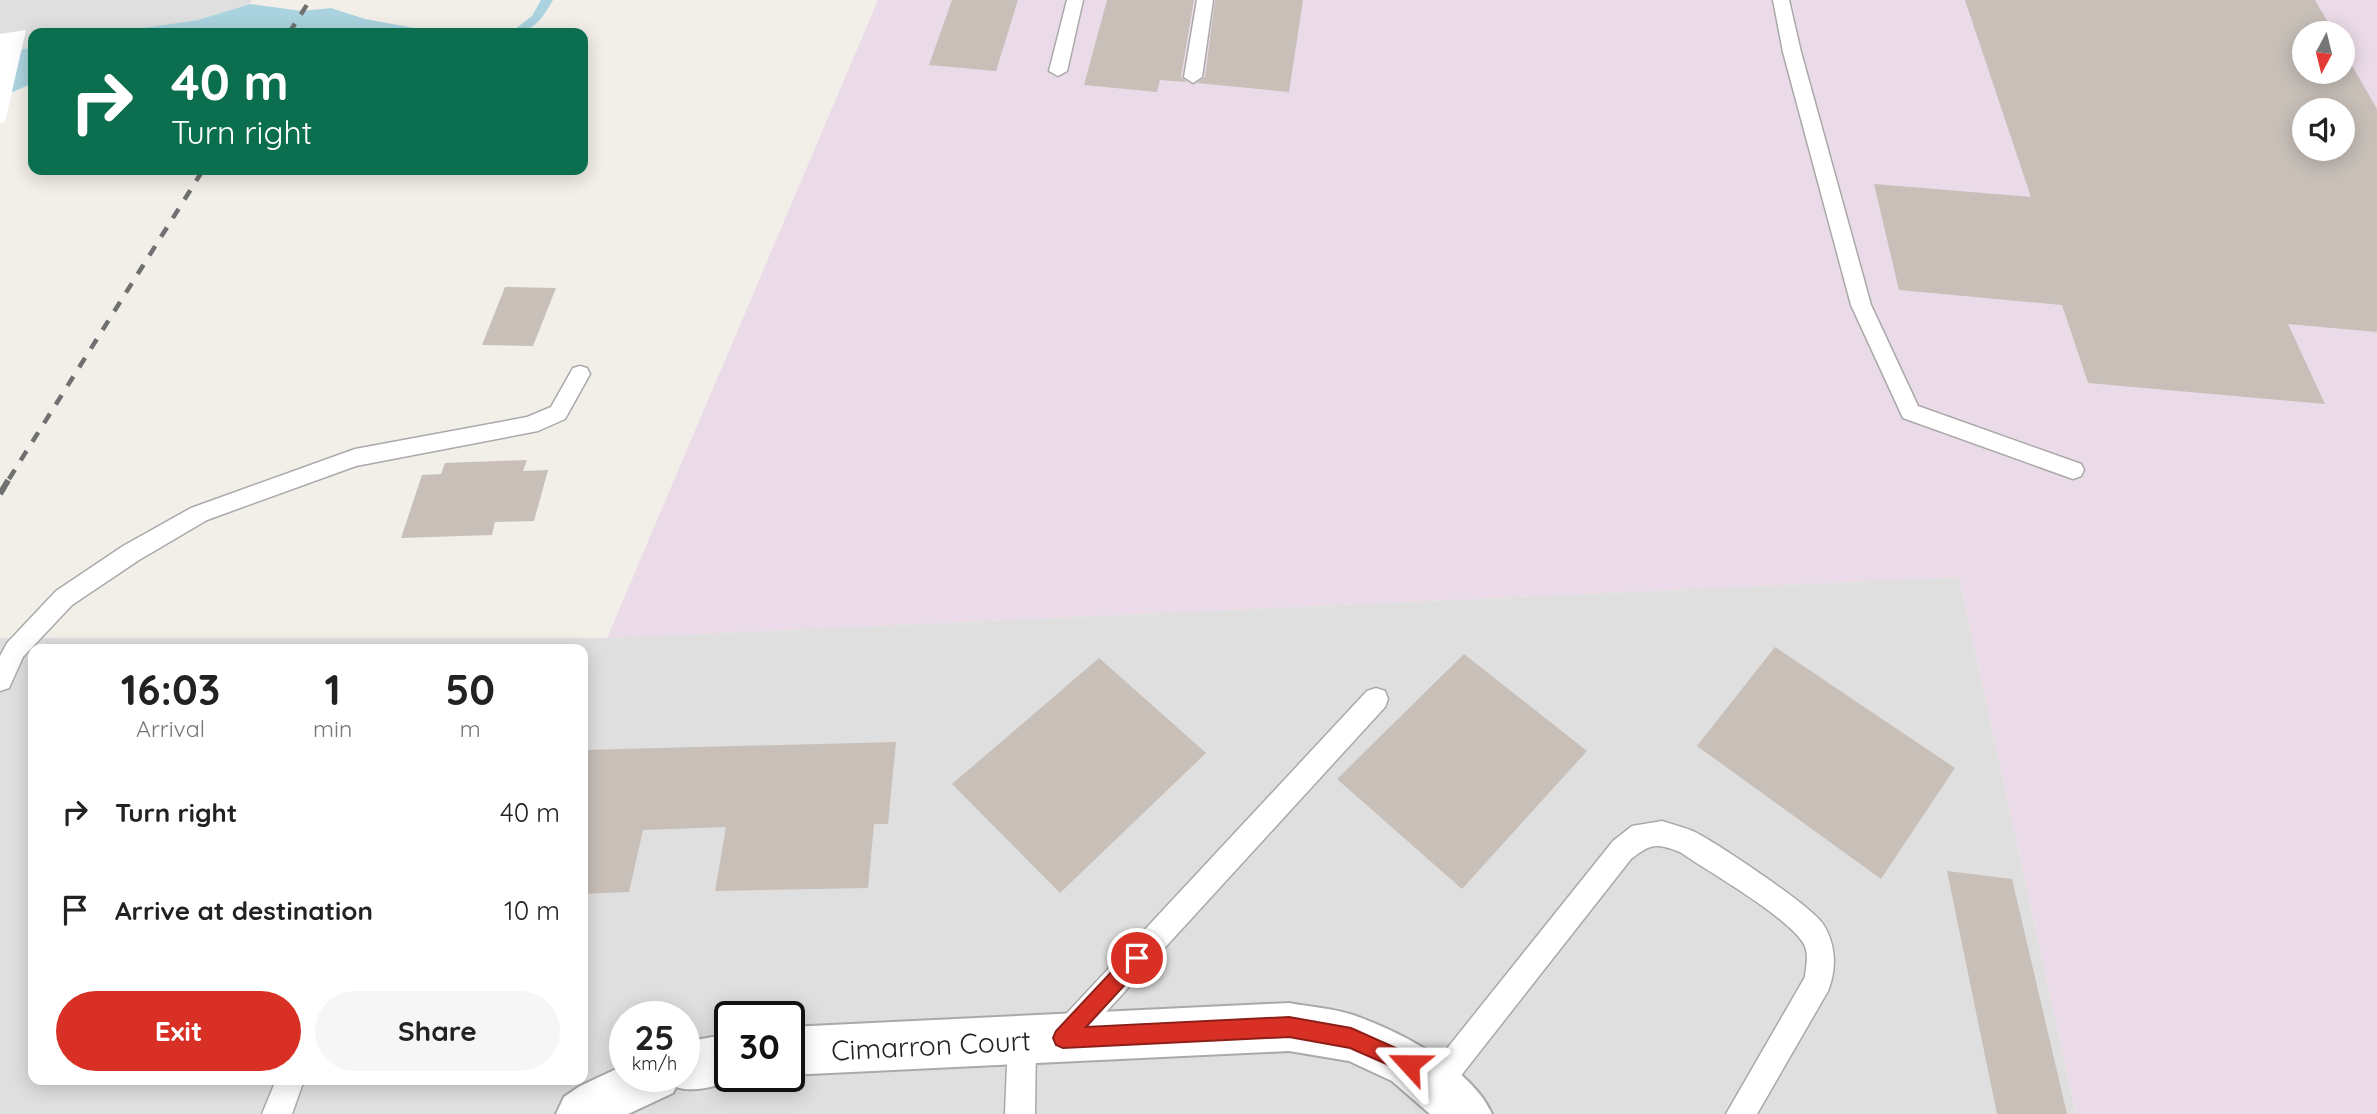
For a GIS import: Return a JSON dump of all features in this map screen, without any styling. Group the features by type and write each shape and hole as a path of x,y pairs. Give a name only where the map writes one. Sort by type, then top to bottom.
{"street":[{"name":"Cimarron Court","path":"805,1051 1289,1027 1351,1038 1409,1064 1451,1100"},
{"path":"581,1114 621,1092"}],"lane":[{"path":"1058,71 1075,0"},
{"path":"1193,77 1205,0"},
{"path":"1781,0 1861,305 1910,412 2073,470"},
{"path":"0,680 15,650 64,598 131,553 199,514 355,458 530,425 558,413 580,374"},
{"path":"1020,1114 1043,1039 1376,699"},
{"path":"1451,1100 1622,850 1641,835 1662,833 1688,842 1788,909 1813,933 1821,954 1818,981 1741,1114"},
{"path":"277,1114 288,1085"}],"shaded area":[{"path":"0,0 252,0 250,4 198,20 143,28 28,28 28,48 0,54"},
{"path":"878,0 2377,0 2377,1114 2076,1114 1959,577 607,638"},
{"path":"1959,577 2076,1114 0,1114 0,638 607,638"}],"water":[{"path":"250,4 302,11 331,8 365,19 414,28 143,28 198,20"},
{"path":"28,48 28,85 6,95 0,54"}],"pier":[{"path":"26,30 5,122 0,123 0,34"}],"building":[{"path":"952,0 1018,0 996,71 929,65"},
{"path":"1107,0 1194,0 1181,77 1187,82 1160,80 1157,92 1084,85"},
{"path":"1215,0 1303,0 1289,92 1197,83 1205,77"},
{"path":"1965,0 2315,0 2327,21 2292,21 2292,84 2356,84 2356,73 2377,109 2377,332 2288,324 2325,404 2088,383 2062,305 1899,290 1874,184 2031,197"},
{"path":"505,287 556,288 533,346 482,345"},
{"path":"527,460 523,471 548,470 534,521 495,522 492,535 401,538 422,475 441,474 445,463"},
{"path":"1775,647 1955,768 1881,879 1697,746"},
{"path":"1464,654 1587,751 1462,889 1337,779"},
{"path":"1099,658 1206,753 1060,893 952,784"},
{"path":"896,742 888,824 874,824 868,888 715,891 726,827 643,830 629,892 588,894 588,750"},
{"path":"1947,871 2012,879 2067,1114 1997,1114"}],"waterway":[{"path":"523,28 537,18 547,0"}],"railway":[{"path":"292,28 310,0"},
{"path":"9,479 200,175"},
{"path":"0,494 10,477"}],"route":[{"path":"1137,958 1063,1038 1289,1027 1351,1038 1409,1064"}]}
